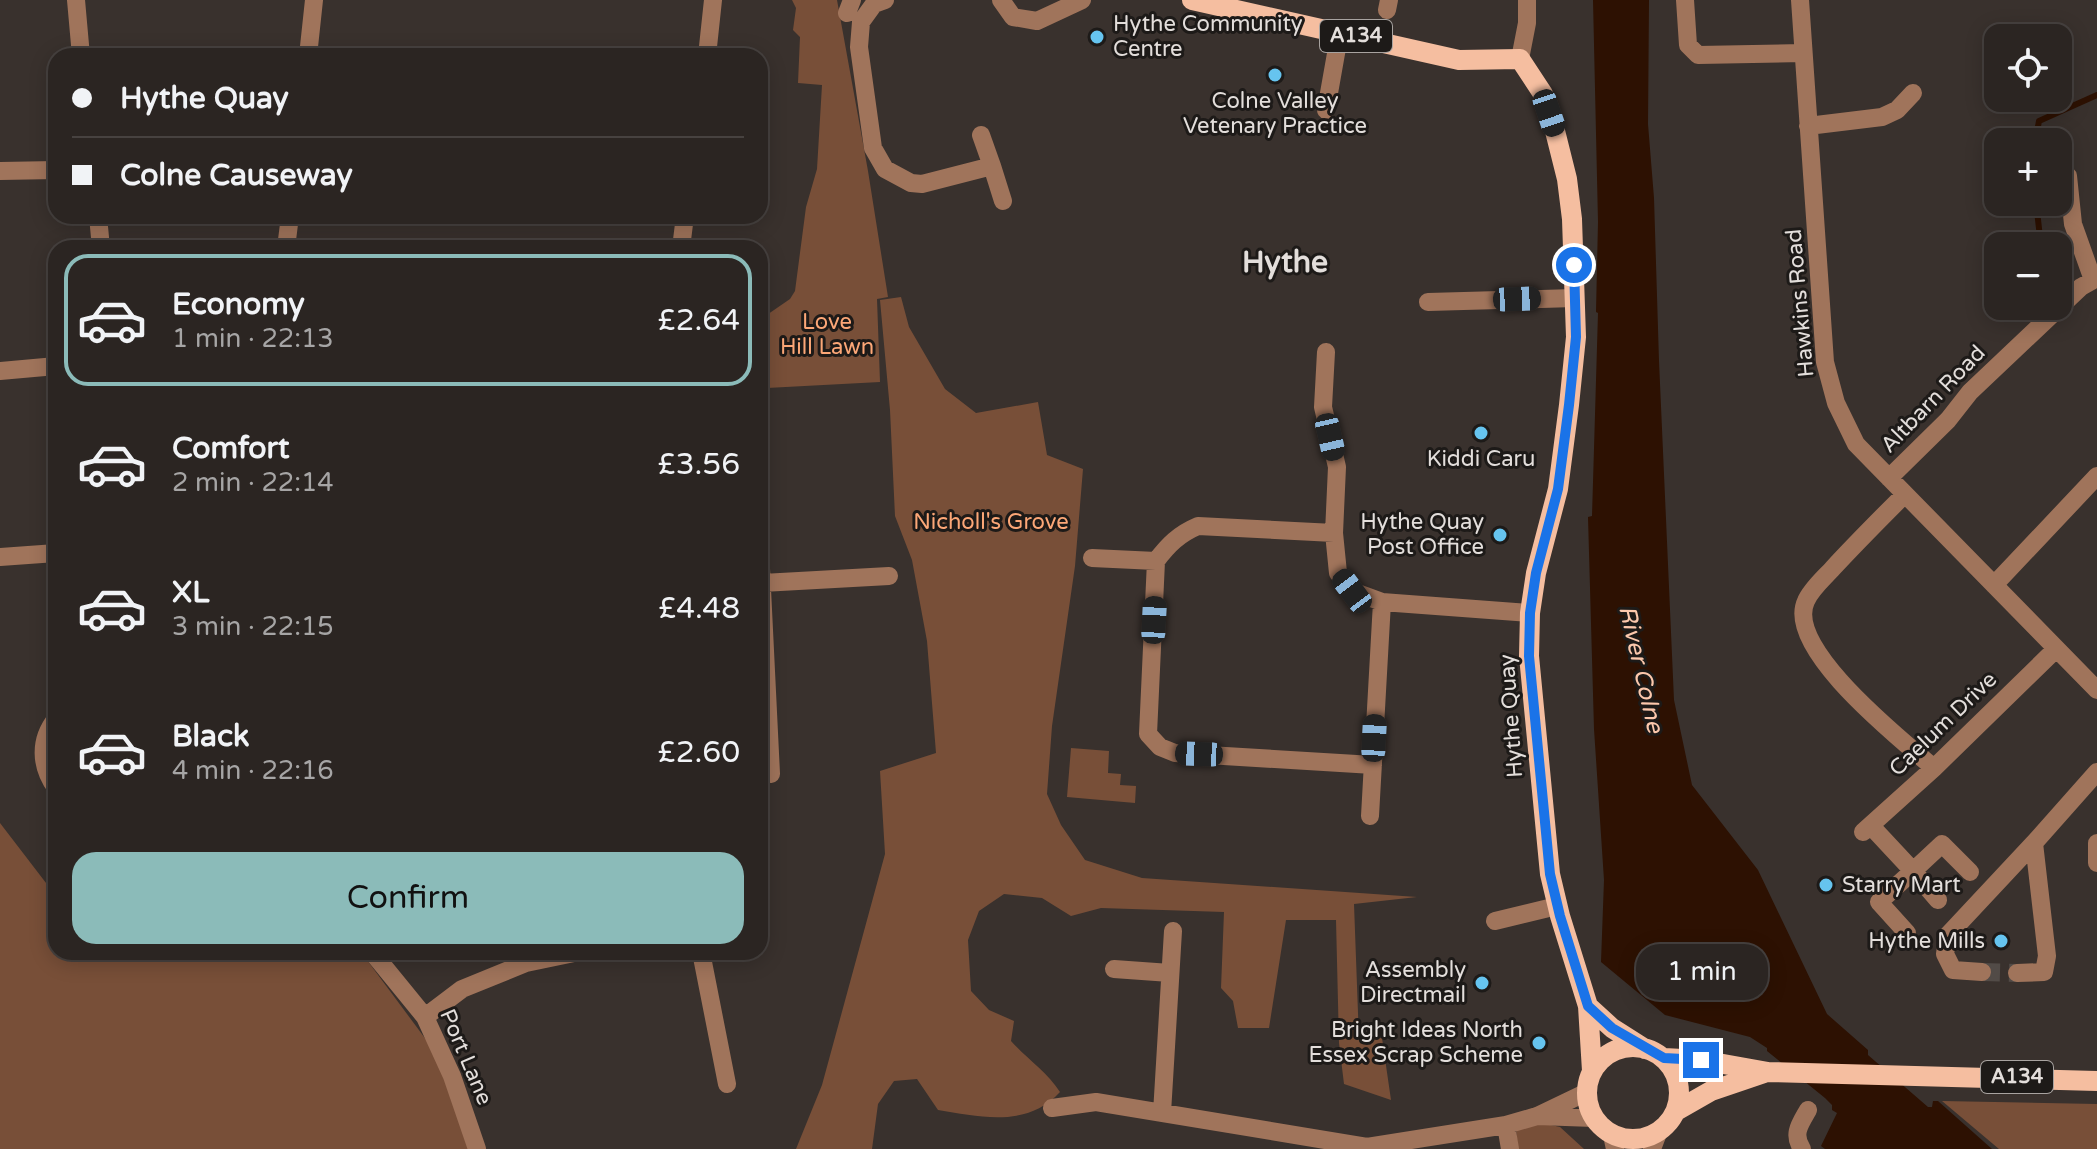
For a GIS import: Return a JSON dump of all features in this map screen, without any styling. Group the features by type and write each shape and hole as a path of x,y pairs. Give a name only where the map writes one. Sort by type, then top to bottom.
{"main road":[{"name":"A134","path":"1192,0 1459,60 1520,59"},
{"name":"Hythe Quay","path":"1520,59 1543,94 1564,167 1572,219 1576,337 1558,489 1536,573 1530,613 1529,656 1550,874 1588,1006 1589,1081"},
{"name":"A134","path":"1588,1006 1612,1028 1655,1054"},
{"name":"A134","path":"1589,1081 1605,1057 1620,1049 1768,1072 2097,1081"},
{"path":"1655,1054 1678,1079 1680,1094 1676,1111"},
{"name":"A134","path":"1594,1118 1614,1142 1655,1141 1676,1111 1711,1091 1768,1072"},
{"path":"1589,1081 1594,1118"}],"street":[{"path":"76,0 80,48"},
{"path":"309,48 314,0"},
{"path":"708,48 713,0"},
{"path":"885,0 874,4 861,22 859,47 873,148 885,169 911,183 922,184 992,166"},
{"path":"1001,0 1013,17 1037,21 1082,0"},
{"path":"1520,59 1527,23 1527,0"},
{"path":"1685,0 1688,45 1698,55 1803,53"},
{"name":"Hawkins Road","path":"1800,0 1825,362 1836,403 1856,444 2097,690"},
{"path":"1326,110 1340,31"},
{"path":"1808,126 1882,117 1897,110 1913,93"},
{"path":"981,135 1003,201"},
{"path":"0,171 48,170"},
{"path":"2072,214 2090,282"},
{"name":"Altbarn Road","path":"1889,478 1948,420 1970,392 2090,282"},
{"path":"1428,302 1575,298"},
{"path":"1326,352 1323,407 1337,467 1334,533 1338,573 1352,591 1382,602 1530,613"},
{"path":"0,371 48,367"},
{"path":"1994,585 2097,476"},
{"path":"1905,494 1820,582 1805,602 1803,619 1814,647 1837,679 1934,768"},
{"path":"1334,533 1198,526 1183,532 1156,561 1148,734 1160,747 1175,753 1373,765"},
{"path":"0,557 48,554"},
{"path":"1092,558 1156,561"},
{"path":"768,583 889,576"},
{"path":"1370,816 1382,602"},
{"name":"Caelum Drive","path":"1913,871 1867,829 2056,649"},
{"path":"768,710 771,774"},
{"path":"48,731 43,751 48,773"},
{"path":"1982,972 1953,970 1945,954 1948,935 2097,772"},
{"path":"2017,973 2044,972 2047,956 2034,843"},
{"path":"2097,843 2097,863"},
{"path":"1907,933 1879,902 1942,844 1970,872"},
{"path":"1913,871 1938,900"},
{"path":"1495,921 1557,906"},
{"path":"1162,1113 1173,931"},
{"name":"Port Lane","path":"379,960 425,1017 452,1076 477,1149"},
{"path":"425,1017 462,989 540,960"},
{"path":"703,960 727,1084"},
{"path":"1114,969 1170,973"},
{"path":"1052,1108 1096,1102 1367,1147 1506,1125 1537,1116 1589,1081"},
{"path":"1802,1149 1797,1142 1797,1130 1808,1110"},
{"path":"1537,1116 1594,1118"},
{"path":"1506,1125 1510,1149"}],"green space":[{"name":"Love Hill Lawn","path":"792,0 837,0 888,297 877,299 880,382 768,388 768,314 790,299 795,291 806,207 817,169 822,85 798,83 800,37 793,30 796,8"},
{"name":"Nicholl's Grove","path":"901,297 909,327 945,389 976,413 1038,402 1047,455 1083,469 1075,566 1052,726 1047,794 1061,825 1085,860 1142,878 1417,897 1354,904 1359,1040 1382,1038 1391,1100 1344,1084 1339,1043 1336,920 1286,920 1269,1028 1238,1028 1233,1001 1221,988 1224,912 1101,908 1071,916 1042,898 1004,894 979,911 968,940 971,991 989,1010 1014,1021 1011,1041 1060,1092 1033,1111 987,1117 938,1110 917,1079 894,1081 878,1104 872,1149 796,1149 822,1085 885,854 880,771 936,753 927,641 912,560 895,516 880,300"},
{"path":"1071,748 1109,751 1108,773 1121,774 1120,785 1136,786 1135,803 1067,797"},
{"path":"0,823 48,886 48,960 367,960 433,1049 470,1149 0,1149"},
{"path":"1942,1101 2097,1104 2097,1149 1999,1149"},
{"path":"1537,1122 1560,1127 1584,1149 1518,1149 1516,1129"}],"water":[{"name":"River Colne","path":"1593,0 1649,0 1648,124 1654,198 1674,700 1692,785 1758,870 1827,1014 1928,1107 1932,1107 1933,1101 1938,1101 1992,1149 1825,1149 1821,1146 1837,1113 1825,1098 1767,1048 1750,1037 1665,1015 1601,962 1604,880 1594,729 1588,517 1592,516 1598,313"}],"waterway":[{"path":"2038,128 2039,121 2097,95"},
{"path":"2038,216 2039,232"}],"tunnel":[{"path":"1982,972 2017,973"}],"place":[{"name":"Hythe Community Centre","path":"1097,37"},
{"name":"Colne Valley Vetenary Practice","path":"1275,75"},
{"name":"Kiddi Caru","path":"1481,433"},
{"name":"Hythe Quay Post Office","path":"1500,535"},
{"name":"Starry Mart","path":"1826,885"},
{"name":"Hythe Mills","path":"2001,941"},
{"name":"Assembly Directmail","path":"1482,983"},
{"name":"Bright Ideas North Essex Scrap Scheme","path":"1539,1043"}],"district":[{"name":"Hythe","path":"1285,262"}],"route":[{"path":"1574,265 1576,337 1569,405 1558,489 1541,550 1530,613 1529,656 1550,874 1588,1006 1612,1028 1645,1049 1664,1058 1701,1060"}]}
